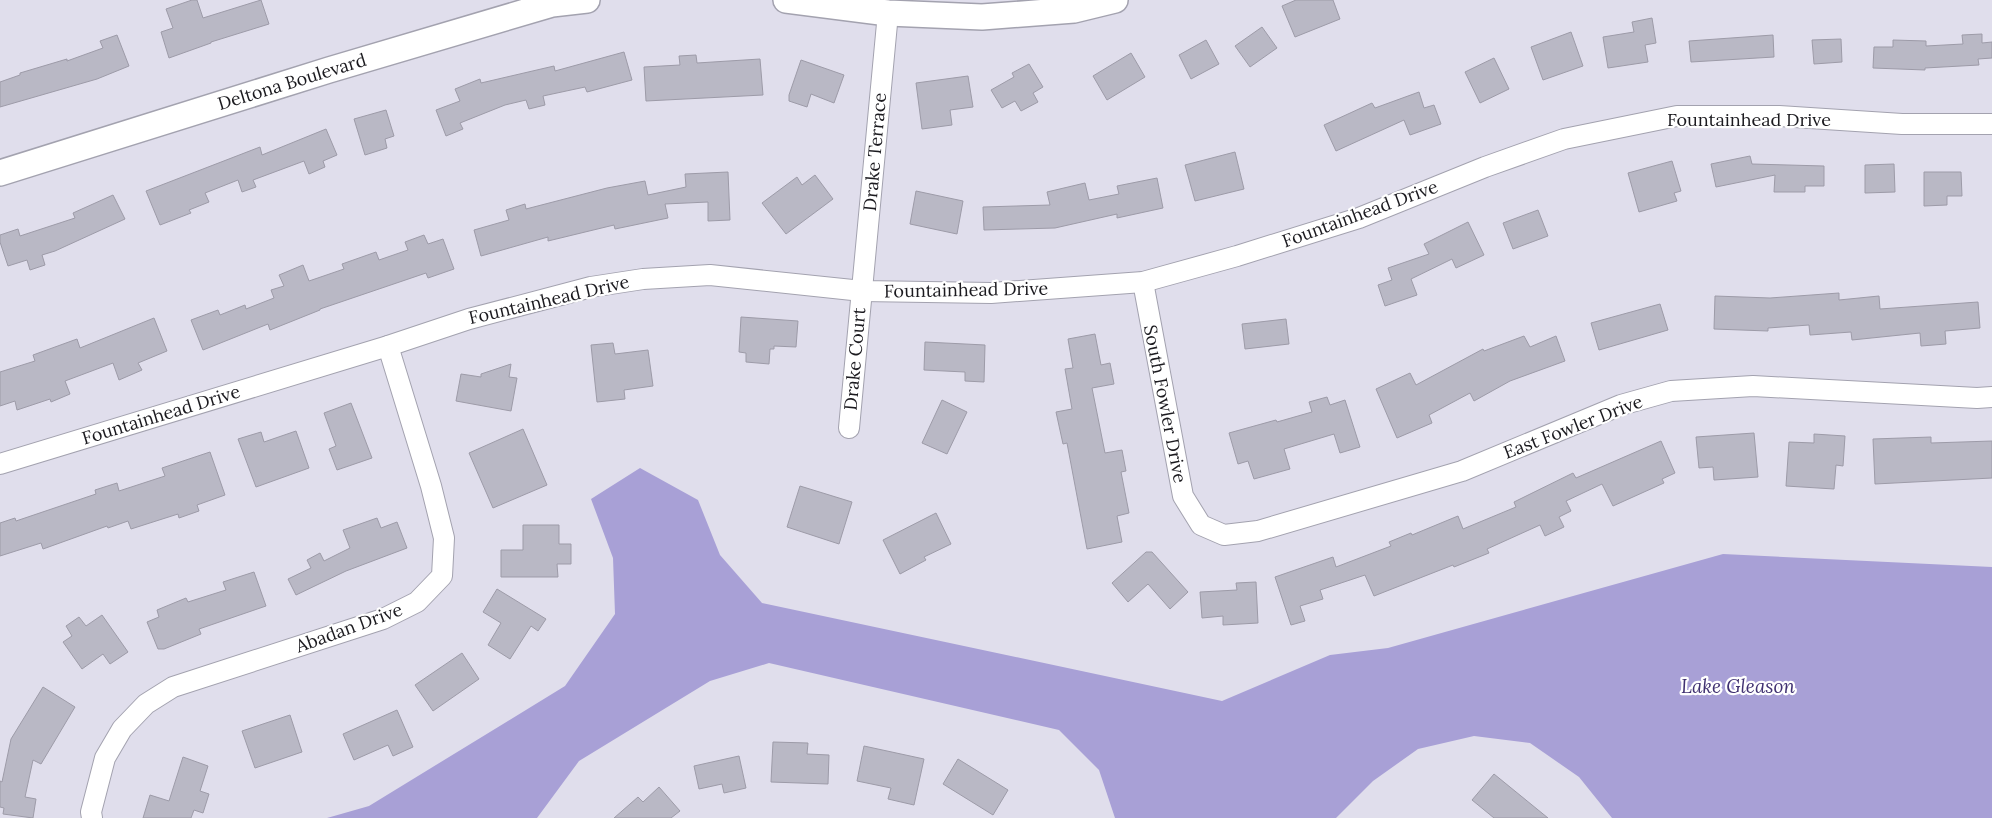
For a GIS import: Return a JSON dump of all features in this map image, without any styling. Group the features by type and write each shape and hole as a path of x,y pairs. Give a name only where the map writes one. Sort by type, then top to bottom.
{"street":[{"name":"Deltona Boulevard","path":"0,173 329,70 552,4 587,0"},
{"path":"786,0 888,13 982,17 1074,10 1115,0"},
{"name":"Drake Terrace","path":"862,291 888,13"},
{"name":"Fountainhead Drive","path":"0,464 388,346 469,318 591,287 643,278 710,276 862,291 991,293 1142,282 1237,256 1359,218 1484,167 1564,139 1677,116 1779,116 1902,124 1992,124"},
{"name":"South Fowler Drive","path":"1142,282 1182,496 1199,522"},
{"name":"Drake Court","path":"849,428 862,291"},
{"name":"Abadan Drive","path":"92,818 105,758 122,729 146,704 173,687 383,619 417,602 442,576 444,538 431,486 388,346"},
{"name":"East Fowler Drive","path":"1199,522 1201,525 1224,535 1258,531 1462,471 1621,405 1671,391 1752,386 1992,398"}],"water":[{"name":"Lake Gleason","path":"640,468 698,500 720,555 762,603 1222,701 1330,655 1388,648 1723,554 1992,567 1992,818 1612,818 1579,777 1530,743 1474,736 1418,749 1373,781 1336,818 1115,818 1099,770 1059,730 769,663 710,681 579,761 537,818 327,818 369,806 565,686 615,614 613,558 591,499"}],"building":[{"path":"197,0 203,18 261,0 269,24 211,42 169,58 161,32 173,28 166,9"},
{"path":"1296,0 1333,0 1340,19 1295,37 1282,6"},
{"path":"1652,18 1656,43 1645,45 1648,62 1608,68 1603,37 1634,32 1632,22"},
{"path":"1262,27 1277,48 1250,67 1235,46"},
{"path":"1571,32 1583,66 1543,80 1531,47"},
{"path":"1982,34 1982,43 1992,42 1992,58 1978,59 1979,65 1925,68 1925,70 1873,68 1874,47 1893,47 1893,40 1926,41 1926,46 1963,44 1962,35"},
{"path":"117,35 129,66 97,79 0,107 0,82 20,75 20,73 67,59 67,61 103,48 100,41"},
{"path":"1773,35 1774,57 1691,62 1689,41"},
{"path":"1841,39 1842,62 1814,64 1812,40"},
{"path":"1206,40 1219,64 1191,79 1179,55"},
{"path":"624,52 632,80 587,92 585,87 543,96 545,105 529,109 526,100 505,105 460,123 463,129 446,136 436,110 460,101 455,89 480,79 481,83 554,66 555,71"},
{"path":"1131,53 1145,77 1107,100 1093,76"},
{"path":"696,55 697,63 760,59 763,95 646,101 644,67 680,65 679,56"},
{"path":"1494,58 1509,89 1480,103 1465,72"},
{"path":"801,60 844,75 834,103 811,94 807,107 789,101 789,95"},
{"path":"1029,64 1043,87 1033,93 1038,102 1021,111 1015,101 1002,108 991,90 1014,77 1012,73"},
{"path":"968,76 973,107 950,110 952,125 922,129 916,83"},
{"path":"1419,92 1424,108 1434,105 1441,124 1410,135 1404,120 1336,151 1324,125 1372,103 1375,108"},
{"path":"386,110 394,136 385,139 387,148 365,155 354,119"},
{"path":"326,129 337,155 323,161 325,167 309,174 304,161 253,180 256,187 242,192 238,180 205,193 209,202 189,210 191,213 160,225 146,191 260,147 262,155"},
{"path":"1235,152 1244,189 1195,201 1185,165"},
{"path":"1750,156 1752,164 1824,166 1824,186 1805,186 1805,192 1774,192 1775,175 1716,187 1711,164"},
{"path":"1672,161 1681,191 1674,193 1677,201 1639,212 1628,173"},
{"path":"1894,164 1895,192 1865,193 1865,165"},
{"path":"728,172 730,220 708,221 708,202 665,204 668,218 615,229 614,225 548,241 548,237 481,256 474,230 509,220 506,210 525,204 526,209 607,188 645,181 648,195 686,187 685,174"},
{"path":"1924,172 1961,172 1962,196 1947,196 1947,205 1924,206"},
{"path":"815,175 833,199 786,234 762,203 797,177 802,185"},
{"path":"1157,178 1163,208 1117,218 1117,214 1055,228 984,230 983,207 1050,205 1047,192 1085,183 1089,200 1119,194 1117,186"},
{"path":"916,191 963,201 957,234 910,224"},
{"path":"113,195 125,219 55,251 42,255 45,265 30,270 27,260 8,266 0,242 0,235 18,229 20,236 75,218 73,213"},
{"path":"1538,210 1548,236 1513,249 1503,223"},
{"path":"1468,222 1484,255 1456,268 1452,259 1411,279 1417,295 1385,306 1378,285 1392,280 1388,268 1429,254 1424,244"},
{"path":"424,235 428,244 443,239 454,269 428,278 426,273 320,309 270,330 268,324 203,350 191,320 218,310 220,315 245,305 246,309 274,298 271,290 284,286 279,275 303,265 309,281 344,269 342,264 376,252 379,260 408,250 405,242"},
{"path":"1839,293 1839,300 1879,296 1880,309 1978,302 1980,328 1945,331 1946,344 1921,346 1920,333 1852,340 1851,332 1810,335 1809,325 1768,328 1768,331 1714,329 1715,296 1770,298"},
{"path":"1660,304 1668,330 1599,350 1591,323"},
{"path":"741,317 798,321 796,347 774,346 774,349 770,349 769,364 746,362 746,353 739,352"},
{"path":"154,318 167,351 138,363 142,370 119,380 113,363 65,381 70,394 51,402 50,399 17,410 15,401 0,406 0,372 35,361 33,355 77,339 80,348"},
{"path":"1286,319 1289,344 1245,349 1242,324"},
{"path":"1095,334 1101,365 1110,363 1114,384 1092,388 1105,453 1122,450 1126,471 1121,472 1129,513 1117,516 1122,542 1087,549 1067,443 1063,444 1056,412 1072,409 1065,369 1073,368 1068,339"},
{"path":"1524,336 1530,347 1556,336 1565,361 1510,381 1474,401 1470,393 1429,415 1432,423 1397,438 1376,389 1410,373 1416,385 1483,349 1484,351"},
{"path":"925,342 985,345 984,382 965,381 965,372 924,370"},
{"path":"613,343 615,354 648,350 653,386 624,390 625,399 597,402 591,345"},
{"path":"511,364 509,377 517,378 511,411 456,401 461,374 481,377 481,374"},
{"path":"1327,397 1330,405 1345,400 1360,447 1340,453 1334,434 1284,449 1290,469 1254,479 1248,461 1238,464 1229,433 1312,412 1309,402"},
{"path":"942,400 967,412 947,454 922,443"},
{"path":"351,403 372,458 337,470 329,449 336,446 324,413"},
{"path":"523,429 547,485 493,508 469,453"},
{"path":"296,431 309,468 256,487 238,439 261,432 264,442"},
{"path":"1754,433 1758,477 1714,480 1713,467 1699,468 1696,437"},
{"path":"1814,434 1845,436 1843,466 1836,465 1834,489 1786,486 1789,442 1814,443"},
{"path":"1931,437 1931,443 1992,441 1992,478 1875,484 1873,439"},
{"path":"1661,441 1675,473 1662,479 1664,483 1613,506 1602,484 1566,501 1571,511 1559,517 1564,527 1545,536 1540,525 1487,549 1489,553 1374,596 1365,575 1320,590 1323,599 1300,606 1305,621 1291,625 1275,577 1333,557 1336,567 1391,546 1389,542 1411,533 1412,535 1458,516 1463,529 1516,507 1514,502 1573,473 1576,478"},
{"path":"210,452 225,495 197,505 199,511 179,518 178,514 131,529 128,521 108,528 107,526 43,549 41,543 0,556 0,523 15,518 16,521 96,494 95,490 117,483 119,491 165,476 162,468"},
{"path":"800,486 852,502 839,544 787,527"},
{"path":"936,513 951,544 924,557 926,560 900,574 883,540"},
{"path":"377,518 381,528 397,522 407,548 346,571 296,595 288,579 311,568 307,560 320,553 324,561 350,548 343,530"},
{"path":"523,525 559,525 559,544 571,544 571,564 557,564 558,577 501,577 501,550 523,550"},
{"path":"1146,552 1152,552 1188,592 1170,609 1148,584 1128,602 1112,583"},
{"path":"254,572 266,606 199,629 201,634 164,649 158,649 147,622 159,617 157,610 186,598 188,602 226,590 223,582"},
{"path":"1256,582 1258,623 1223,625 1223,616 1202,618 1200,592 1237,590 1236,583"},
{"path":"497,589 546,619 538,631 531,626 510,659 488,645 501,623 483,612"},
{"path":"102,615 128,652 110,664 103,654 82,669 63,642 72,636 66,626 79,617 86,626"},
{"path":"462,653 479,679 433,711 415,685"},
{"path":"43,687 75,707 41,764 33,760 25,797 36,799 33,818 3,814 4,808 0,807 0,781 2,782 11,739"},
{"path":"397,710 413,747 393,756 388,745 354,760 343,734"},
{"path":"290,715 302,752 255,768 242,731"},
{"path":"773,742 808,743 807,754 829,755 828,784 771,782"},
{"path":"864,746 924,759 914,805 888,799 891,788 857,781"},
{"path":"739,756 746,788 724,793 722,784 699,789 694,766"},
{"path":"183,757 208,766 200,791 209,794 203,813 194,810 191,818 143,818 150,795 169,801"},
{"path":"958,759 1008,790 993,815 943,784"},
{"path":"1494,774 1548,818 1494,818 1472,800"},
{"path":"659,787 680,811 671,818 614,818 638,797 643,802"}]}
